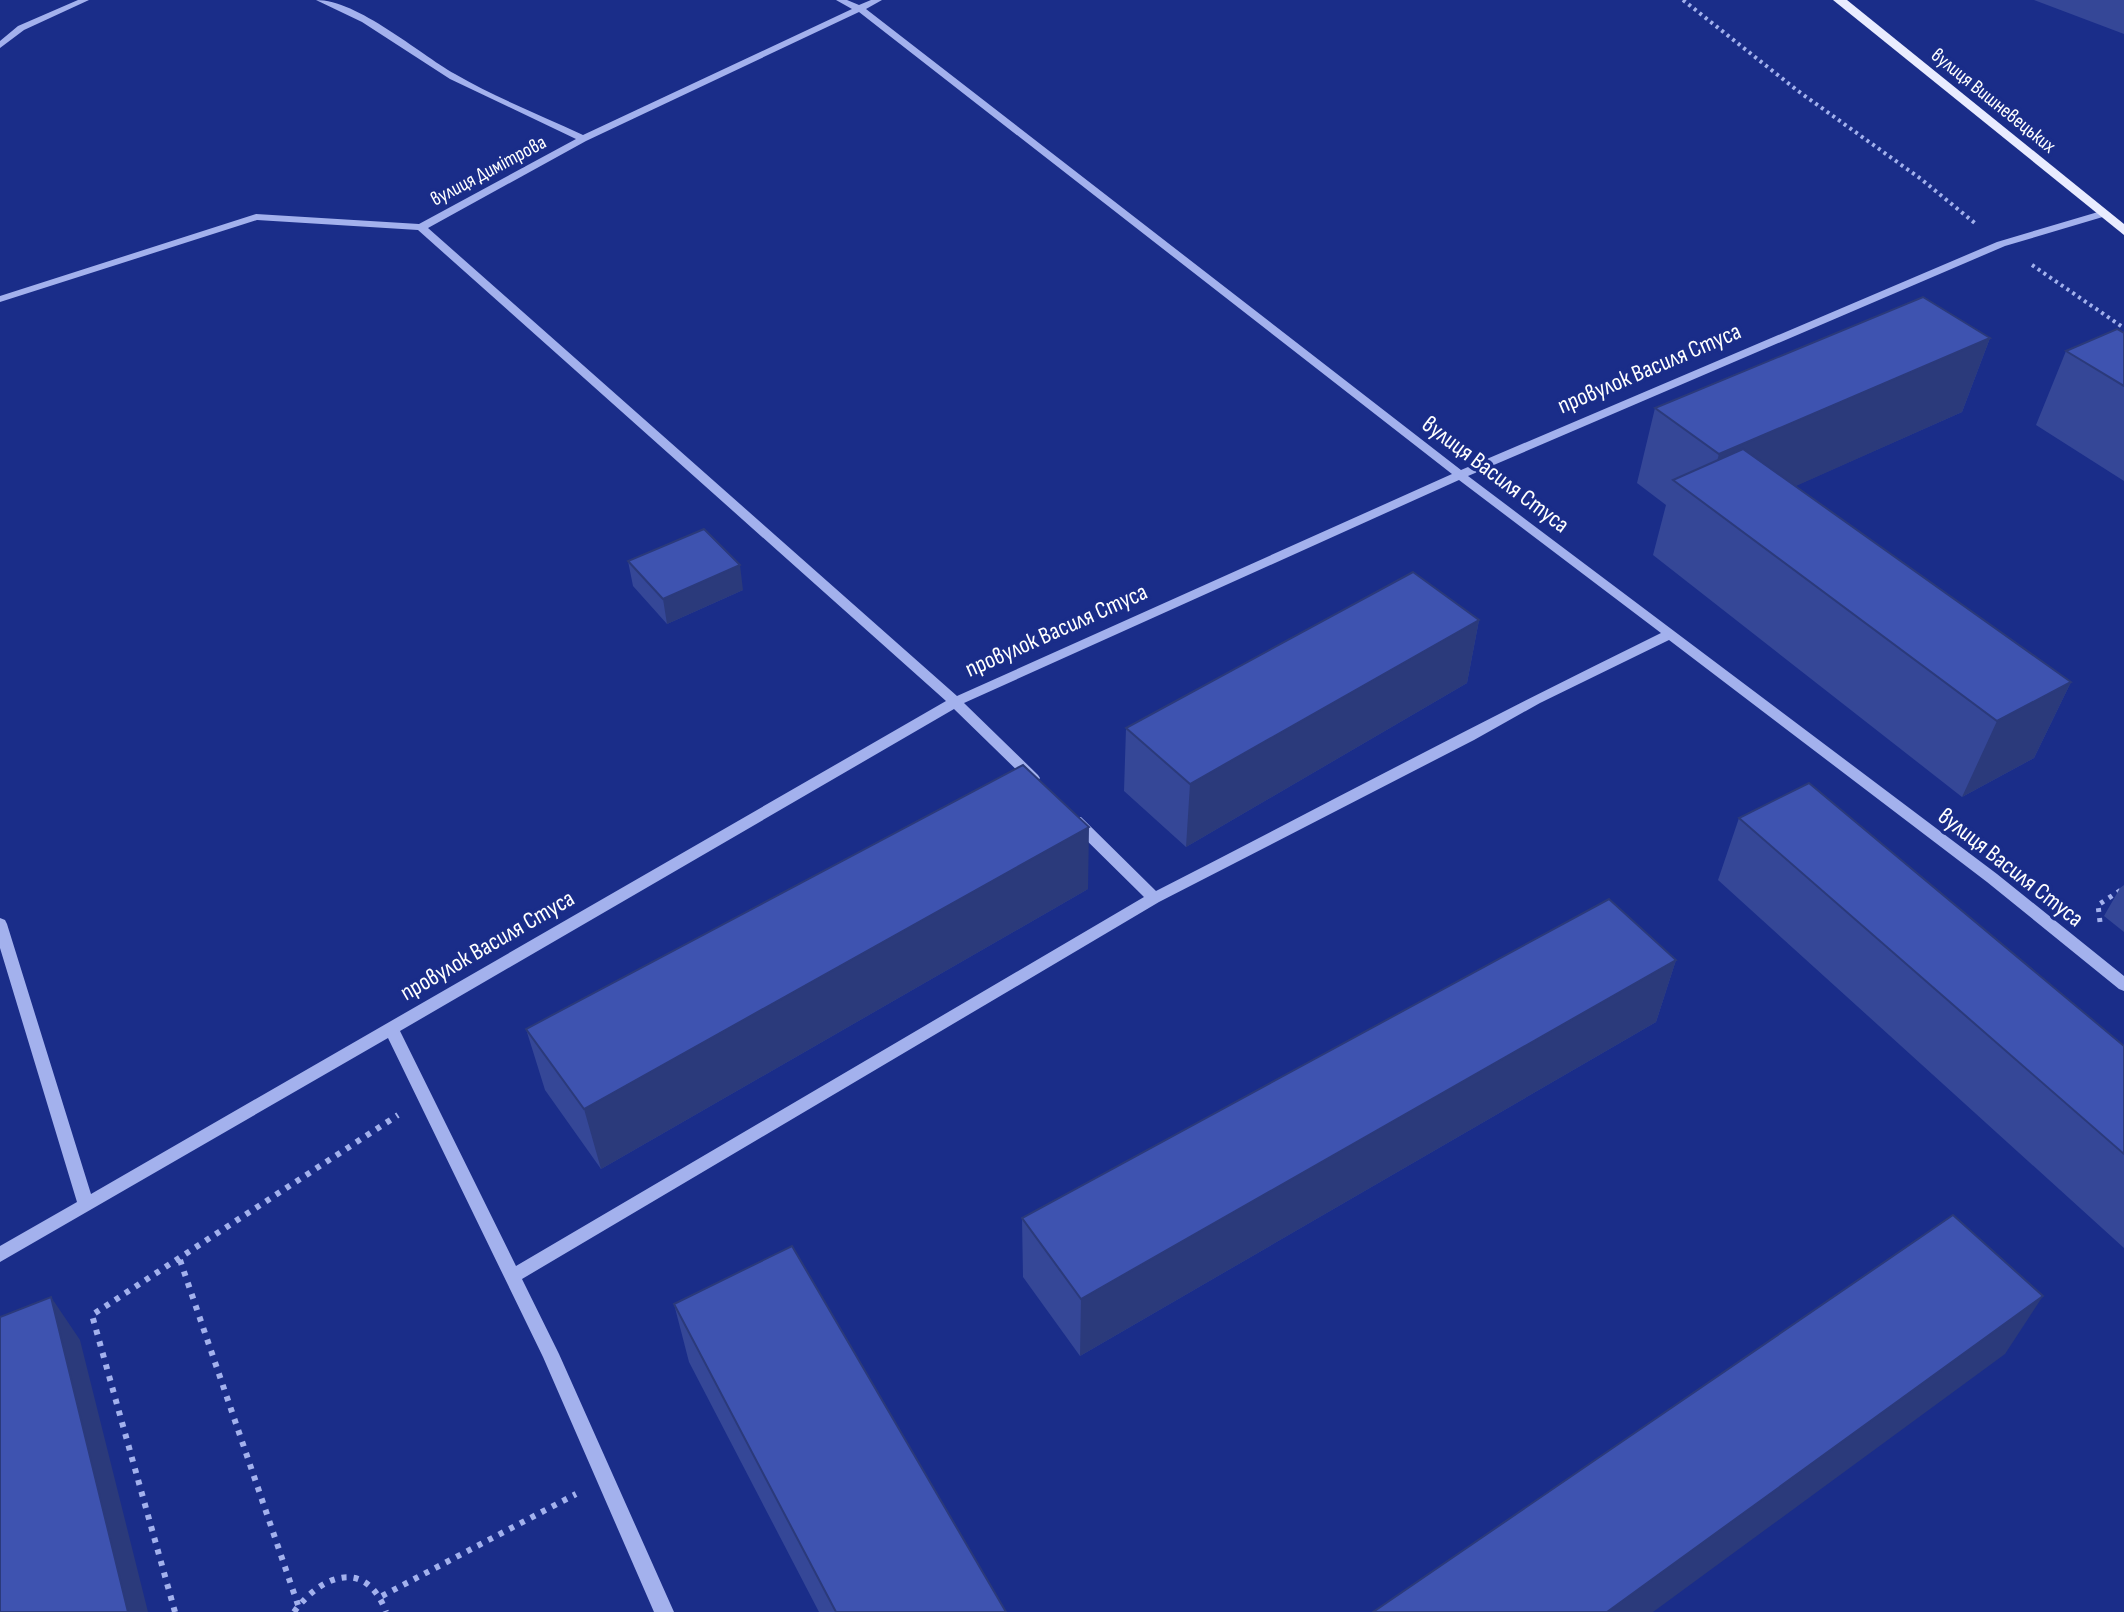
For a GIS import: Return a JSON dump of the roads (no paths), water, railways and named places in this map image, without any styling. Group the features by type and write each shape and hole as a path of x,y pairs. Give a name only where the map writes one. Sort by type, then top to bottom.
{"main road":[{"name":"вулиця Вишневецьких","path":"1839,0 2124,231"}],"street":[{"path":"0,45 21,28 85,0"},
{"path":"320,0 365,20 453,77 583,139"},
{"name":"вулиця Василя Стуса","path":"840,0 860,9 1460,475 1992,878 2124,985"},
{"name":"вулиця Димітрова","path":"0,299 256,217 421,227 583,139 878,0"},
{"name":"провулок Василя Стуса","path":"0,1255 955,702 1460,475 2001,244 2102,214"},
{"path":"421,227 955,702 1044,789"},
{"path":"513,1276 1154,898 1535,700 1670,634"},
{"path":"1066,811 1154,898"},
{"path":"0,924 86,1205"},
{"path":"391,1028 513,1276 664,1612"}]}
